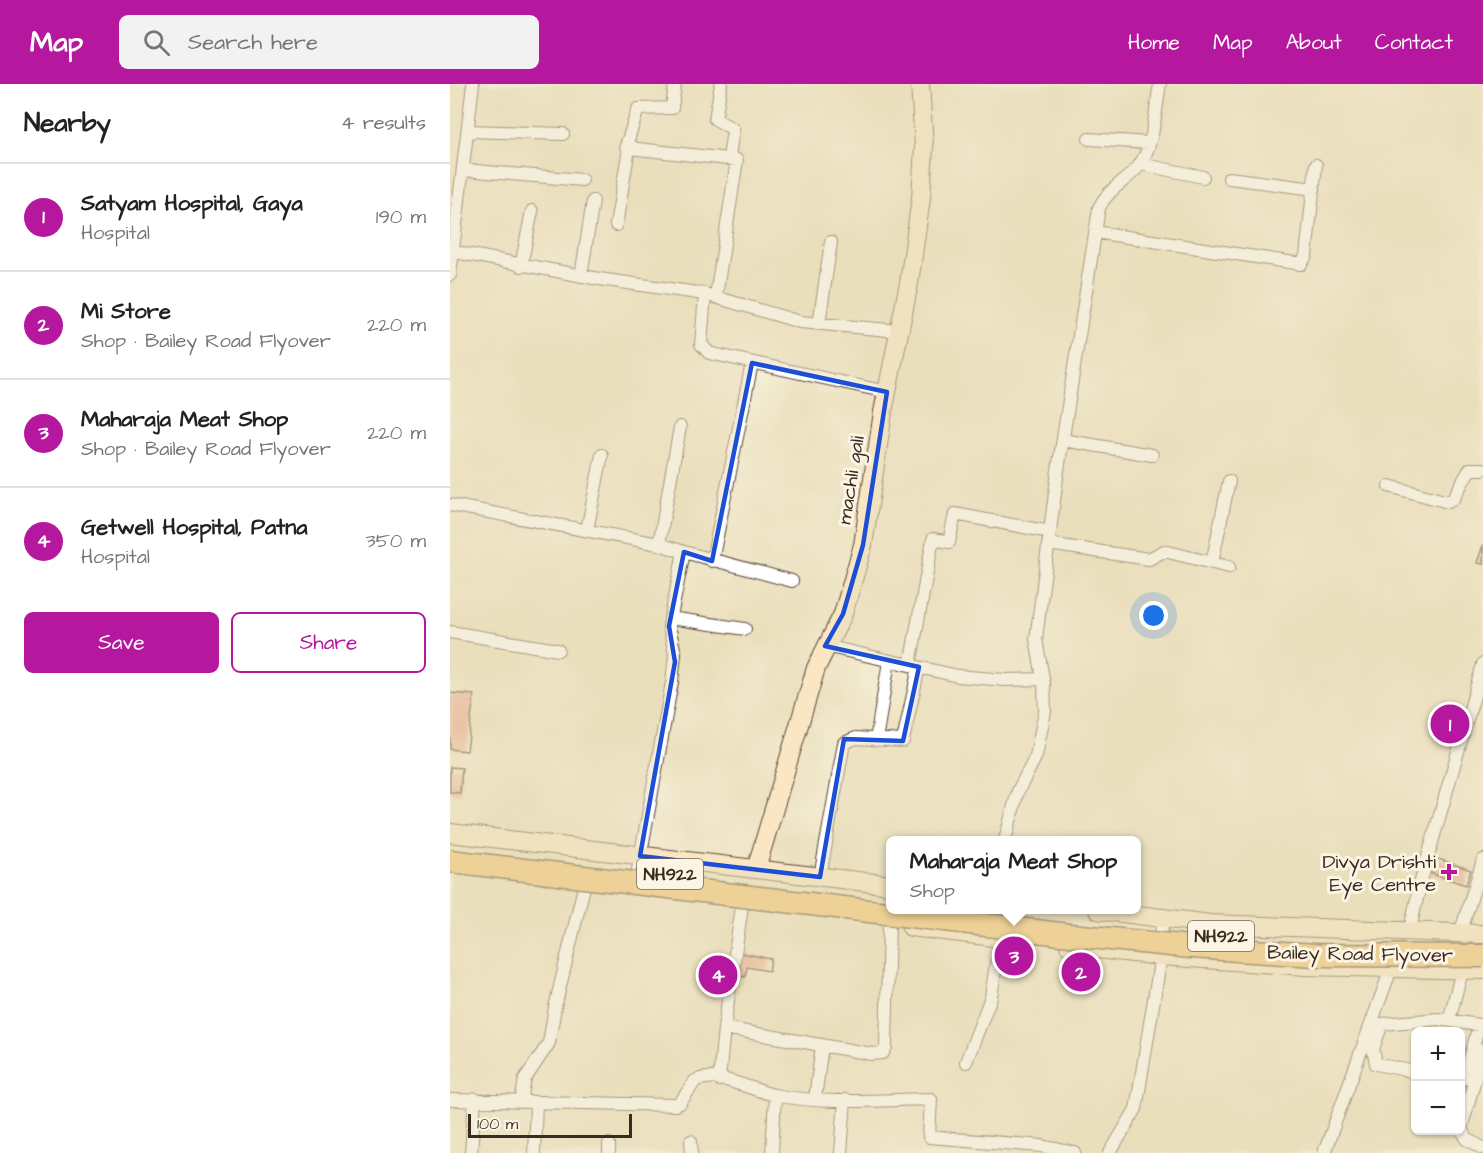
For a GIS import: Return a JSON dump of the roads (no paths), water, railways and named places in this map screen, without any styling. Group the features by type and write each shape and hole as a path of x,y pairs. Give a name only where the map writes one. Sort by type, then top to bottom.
{"highway":[{"name":"NH922","path":"450,847 886,900"},
{"name":"Bailey Road Flyover","path":"450,861 886,913"},
{"name":"Bailey Road Flyover","path":"895,914 1191,947 1315,955 1483,956"},
{"name":"Bailey Road Flyover","path":"999,914 1070,923 1314,943 1483,944"}],"main road":[{"name":"machli gali","path":"756,869 825,646 843,614 858,565 887,392 900,332 921,198 924,147 920,84"},
{"path":"450,833 886,884"},
{"path":"734,867 735,905"},
{"path":"450,872 1161,956 1336,967 1483,970"},
{"path":"1138,914 1210,924 1483,934"},
{"path":"1336,967 1338,930"}],"street":[{"path":"450,275 464,170 472,84"},
{"path":"675,84 672,108 638,109 626,146 737,160 738,165 710,295 703,348 709,353 887,392"},
{"path":"721,84 715,119 733,129 729,158"},
{"path":"1006,836 1018,790 1031,767 1040,740 1045,711 1043,679 1036,639 1063,440 1095,232 1103,199 1140,164 1149,143 1160,84"},
{"path":"468,131 563,134"},
{"path":"1089,139 1149,143"},
{"path":"616,225 627,152 633,147"},
{"path":"1140,164 1203,177"},
{"path":"1095,232 1301,264 1306,256 1316,165"},
{"path":"464,170 582,180"},
{"path":"1228,178 1314,189"},
{"path":"581,276 593,201"},
{"path":"520,266 532,211"},
{"path":"819,324 831,242"},
{"path":"454,252 520,266 710,295 800,322 900,332"},
{"path":"712,561 752,363"},
{"path":"659,544 680,427"},
{"path":"1063,440 1152,455"},
{"path":"587,530 602,455"},
{"path":"1389,486 1448,502 1453,500 1470,469 1483,469"},
{"path":"1212,563 1229,481"},
{"path":"450,505 659,544 712,561 792,581"},
{"path":"820,877 844,742 849,738 900,742 905,739 933,539 949,542 955,514 1049,538 1149,559 1162,551 1229,567"},
{"path":"634,893 675,662 674,647 669,631 670,618 684,552"},
{"path":"670,618 745,629"},
{"path":"450,632 558,650"},
{"path":"825,646 972,678 1043,679"},
{"path":"876,740 889,661"},
{"path":"1409,933 1421,881 1483,664"},
{"path":"1461,934 1483,860"},
{"path":"520,1102 525,1078 549,1043 555,1007 584,887"},
{"path":"719,1080 735,905"},
{"path":"966,1062 991,997 992,937 990,914"},
{"path":"1110,1153 1136,1109 1161,956 1162,917"},
{"path":"724,1028 872,1054 885,1051 889,924"},
{"path":"1324,1153 1391,969"},
{"path":"1445,1024 1462,971"},
{"path":"1411,1071 1376,1064 1373,1049 1382,1024 1479,1025 1465,1078"},
{"path":"815,1099 822,1045"},
{"path":"1483,1050 1461,1129 1467,1139 1483,1149"},
{"path":"450,1100 675,1105 680,1103 695,1081 700,1078 719,1080 775,1096 845,1100 931,1099 929,1137 1042,1146 1075,1153"},
{"path":"772,1153 775,1096"},
{"path":"471,1153 475,1099"},
{"path":"840,1153 845,1100"},
{"path":"534,1153 536,1103"}],"place":[{"name":"Satyam Hospital, Gaya","path":"1450,724"},
{"name":"Divya Drishti Eye Centre","path":"1449,872"},
{"name":"Maharaja Meat Shop","path":"1014,956"},
{"name":"Mi Store","path":"1081,972"},
{"name":"Getwell Hospital, Patna","path":"718,975"}]}
